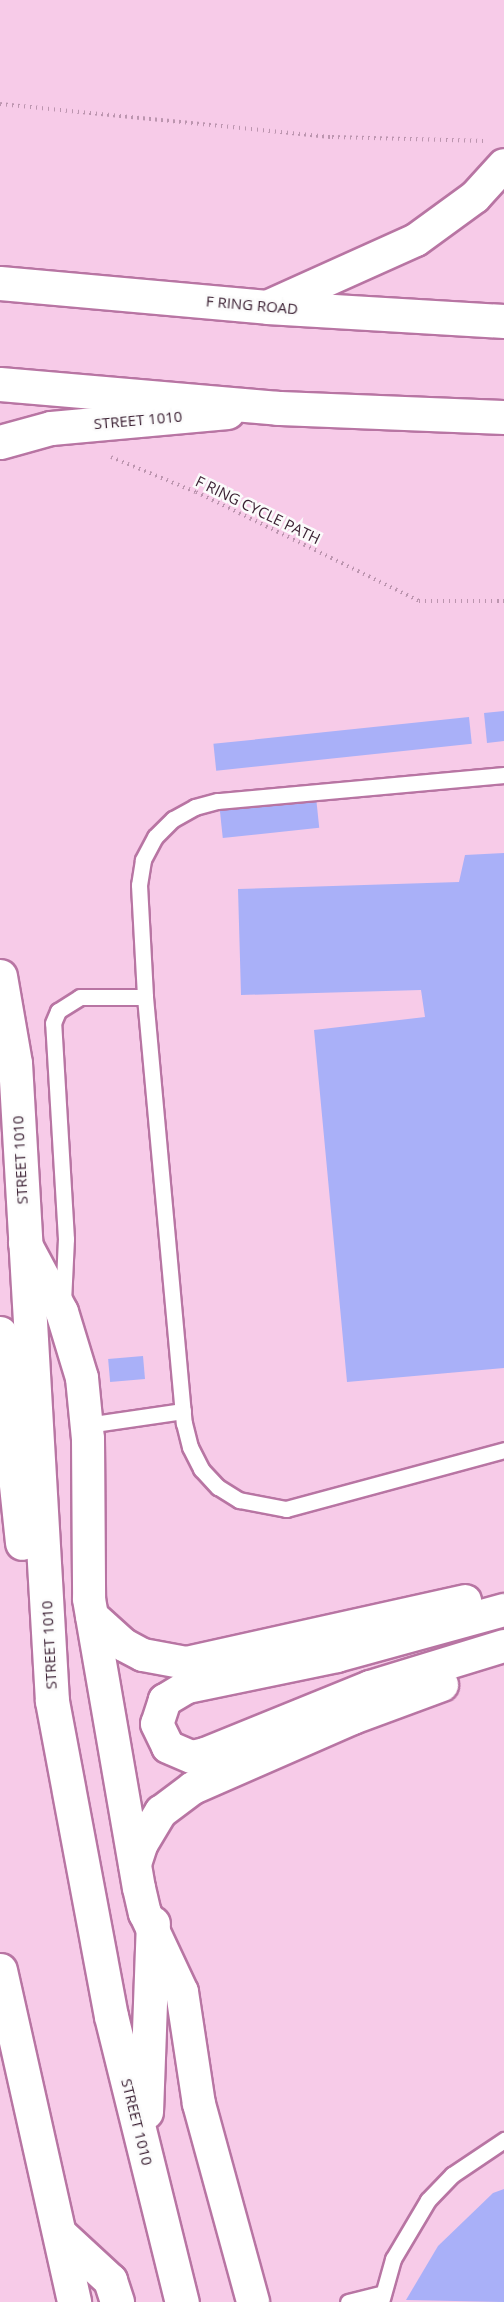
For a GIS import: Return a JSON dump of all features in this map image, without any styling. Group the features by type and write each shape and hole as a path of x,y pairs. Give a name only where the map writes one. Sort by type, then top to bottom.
{"main road":[{"name":"F RING ROAD","path":"0,283 267,307 504,321"},
{"path":"397,315 504,308"},
{"path":"0,384 278,408 504,417"},
{"name":"STREET 1010","path":"0,442 51,428 278,408"},
{"name":"STREET 1010","path":"0,976 15,1063 52,1701 111,2016 182,2302"},
{"path":"0,1333 20,1532 52,1701"},
{"path":"144,2153 153,1923"},
{"path":"0,1970 74,2302"},
{"path":"60,2234 110,2280 117,2302"}],"street":[{"path":"267,307 416,240 475,197 498,153"},
{"path":"25,1243 62,1312 81,1378 87,1425 86,1564 92,1616 135,1864 145,1912 153,1923 182,1992 199,2104 253,2302"},
{"path":"92,1616 106,1632 133,1650 164,1660 186,1663 504,1592"},
{"path":"504,1610 337,1656 187,1687 165,1700 157,1725 168,1747 179,1754 205,1754 370,1687 504,1646"},
{"path":"135,1864 141,1845 162,1812 192,1788 353,1718 504,1663"}],"lane":[{"path":"504,775 217,801 173,819 151,845 139,885 145,997 183,1411 190,1448 201,1469 218,1487 238,1500 262,1508 310,1505 504,1449"},
{"path":"62,1312 66,1239 53,1023 58,1011 80,997 145,997"},
{"path":"87,1425 183,1411"},
{"path":"348,2302 382,2297 393,2259 428,2200 461,2168 504,2140"}],"path":[{"path":"0,105 498,153"},
{"name":"F RING CYCLE PATH","path":"108,455 196,492 419,602 504,602"}],"building":[{"path":"504,711 504,741 487,743 484,713"},
{"path":"469,717 472,744 216,771 213,744"},
{"path":"316,797 319,828 223,838 220,807"},
{"path":"504,853 504,1368 347,1382 314,1030 425,1017 421,990 241,995 238,889 459,882 465,855"},
{"path":"143,1356 145,1379 110,1382 108,1359"},
{"path":"504,2189 504,2302 406,2300 438,2246 493,2193"}]}
